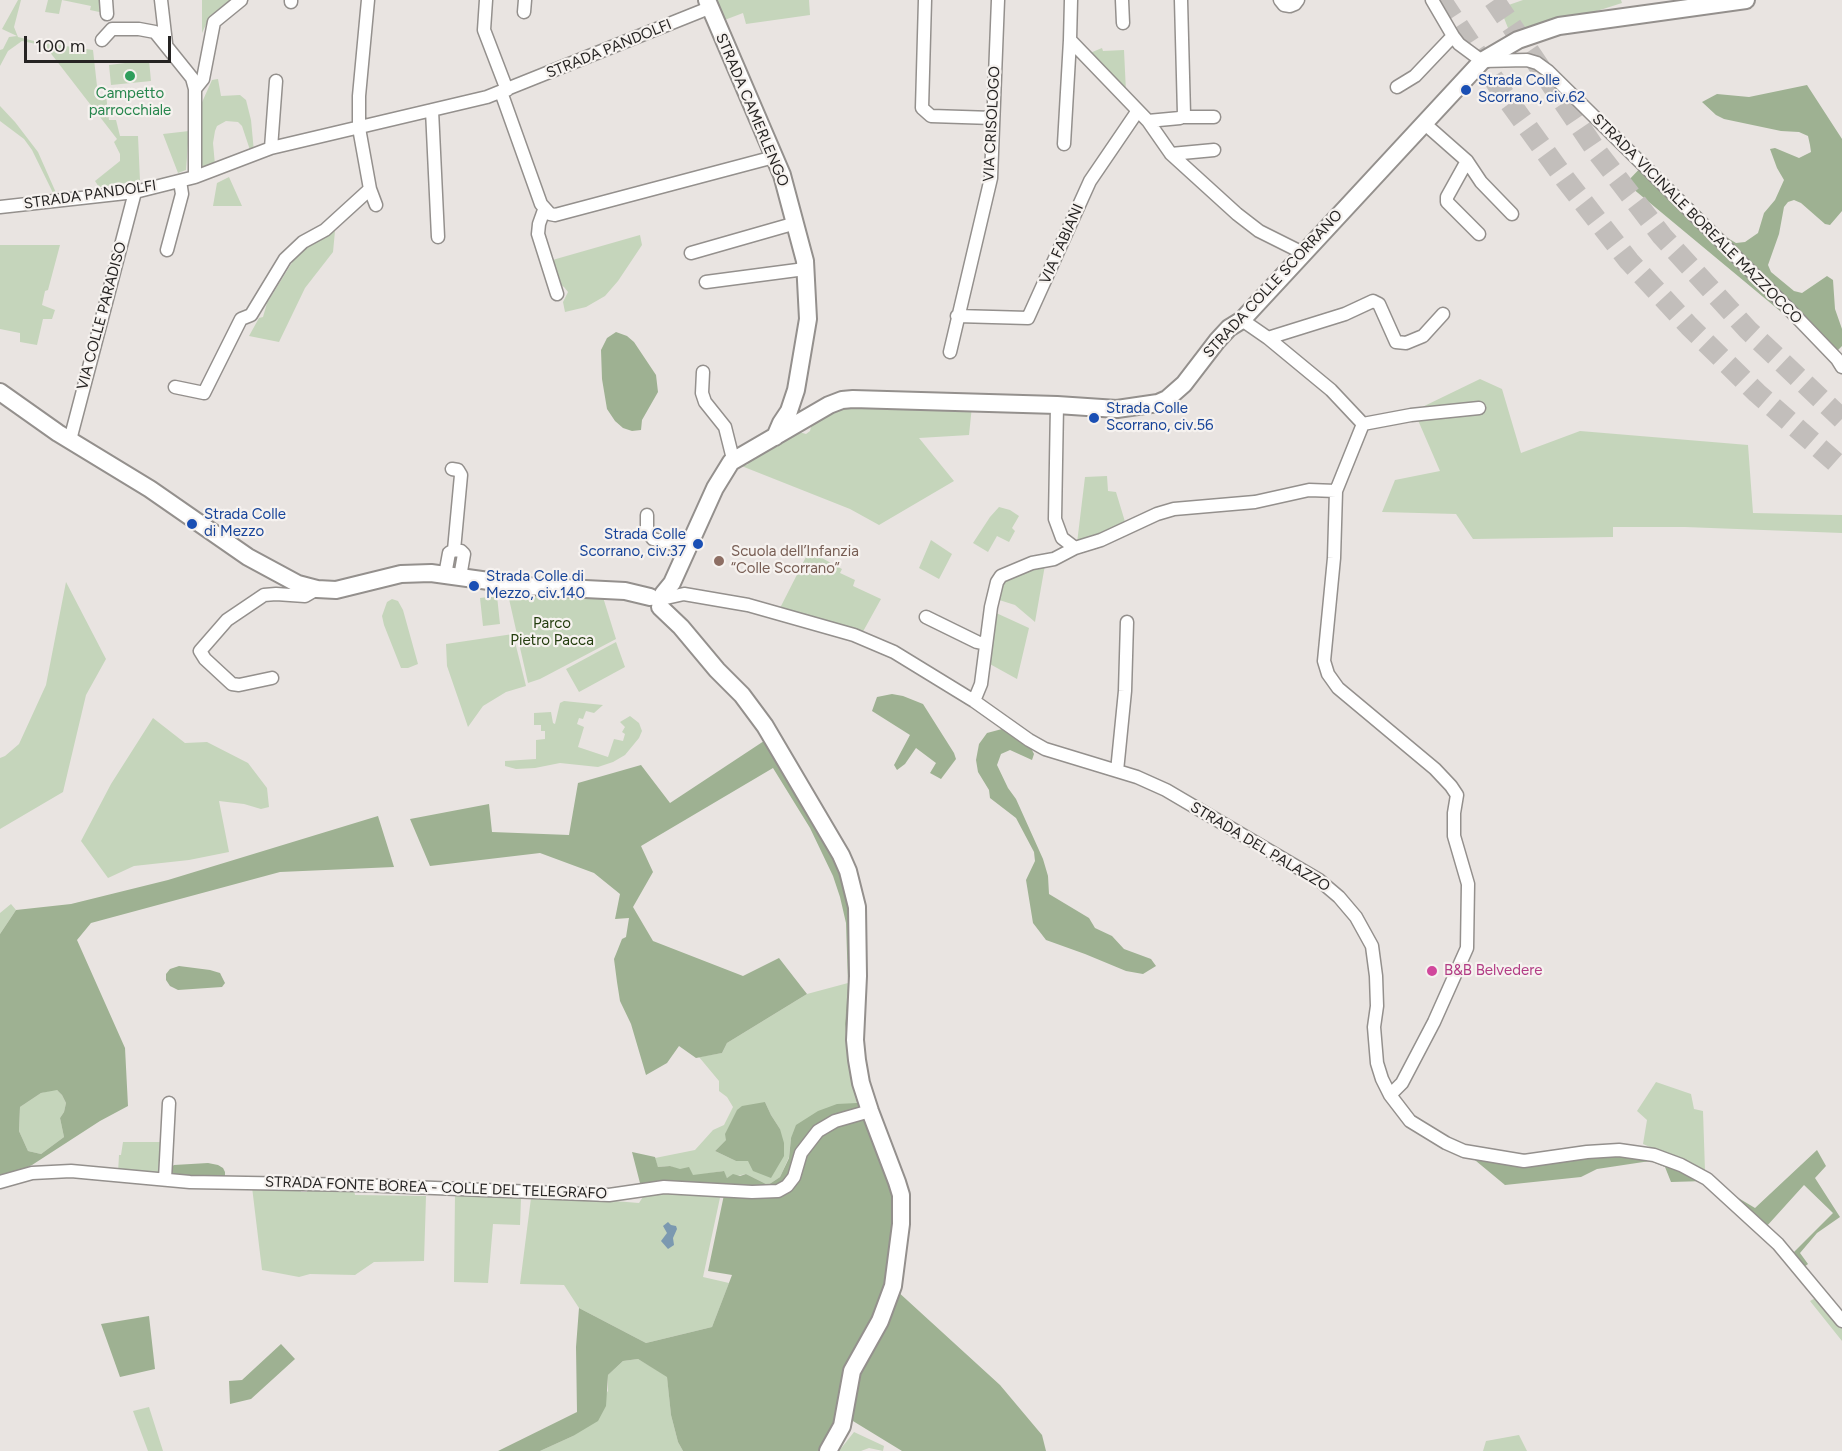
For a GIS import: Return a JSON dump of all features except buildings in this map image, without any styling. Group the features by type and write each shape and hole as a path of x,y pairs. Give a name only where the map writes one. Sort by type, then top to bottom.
{"street":[{"path":"106,0 107,14"},
{"path":"161,0 167,45"},
{"path":"195,89 203,79 214,22 238,5 241,0"},
{"path":"368,0 359,96 359,128 370,189 376,206"},
{"path":"486,0 484,30 544,210 550,214 555,215 774,157"},
{"path":"925,0 922,108 931,116 993,118"},
{"name":"VIA CRISOLOGO","path":"950,352 991,178 998,0"},
{"path":"1064,144 1071,0"},
{"path":"1122,0 1123,23"},
{"path":"1181,0 1183,117"},
{"path":"1280,0 1284,5 1290,6 1298,0"},
{"path":"1432,0 1459,44 1482,61"},
{"name":"STRADA COLLE SCORRANO","path":"663,603 715,488 734,459 829,405 842,400 1057,405 1117,409 1158,403 1176,392 1229,328 1242,320 1482,61 1518,40 1559,26 1692,4 1746,0"},
{"name":"STRADA PANDOLFI","path":"0,207 135,192 195,177 271,148 504,91 708,4"},
{"name":"STRADA CAMERLENGO","path":"708,4 782,176 796,223 805,269 808,319 795,397 775,437"},
{"path":"102,40 112,29 139,28 155,32 192,78 195,89 195,177"},
{"path":"1398,87 1415,76 1453,36"},
{"path":"1070,40 1148,121 1171,154 1252,225 1279,243 1303,253"},
{"name":"STRADA VICINALE BOREALE MAZZOCCO","path":"1482,61 1527,60 1537,63 1548,71 1786,306 1842,367"},
{"path":"271,148 276,81"},
{"path":"432,110 438,237"},
{"name":"VIA FABIANI","path":"957,316 1028,318 1090,182 1137,112"},
{"path":"1148,121 1183,117 1214,117"},
{"path":"1425,123 1467,161 1481,182 1512,214"},
{"path":"1171,154 1214,150"},
{"path":"1467,161 1447,197 1447,202 1479,234"},
{"path":"167,250 182,194 180,181"},
{"path":"176,387 204,393 241,319 251,315 285,259 303,242 325,230 370,189"},
{"name":"VIA COLLE PARADISO","path":"70,440 135,192"},
{"path":"544,210 538,234 557,294"},
{"path":"691,252 796,223"},
{"path":"706,282 805,269"},
{"path":"1268,338 1345,314 1373,301 1379,304 1396,342 1406,343 1423,336 1443,314"},
{"path":"1242,320 1268,338 1331,390 1363,424"},
{"path":"703,372 702,393 705,402 725,427 734,459"},
{"path":"0,392 70,440 150,489 248,557 298,585 336,590 401,574 453,576 525,586 619,590 663,603 756,712 841,855 848,871 857,907 858,976 855,1040 861,1083 901,1195 902,1209 893,1286 880,1321 852,1371 842,1426 828,1451"},
{"path":"1057,405 1055,519 1062,538 1075,548"},
{"path":"1363,424 1411,415 1479,408"},
{"path":"1363,424 1336,491 1334,558 1324,661 1328,674 1338,688 1435,769 1457,795 1454,836 1468,884 1467,948 1434,1022 1402,1083 1390,1095"},
{"path":"452,469 458,470 461,475 454,550 449,553 453,576"},
{"path":"974,701 981,684 991,607 998,579 1032,563 1054,559 1075,548 1101,540 1157,514 1174,509 1255,502 1309,490 1336,491"},
{"path":"647,516 647,531 654,539 688,548"},
{"path":"272,678 239,685 232,684 205,659 200,651 227,620 264,595 304,596 317,589"},
{"name":"STRADA DEL PALAZZO","path":"663,603 684,594 748,605 854,635 894,652 974,701 1045,749 1137,777 1166,790 1319,880 1339,897 1356,917 1372,946 1376,976 1375,1047 1382,1079 1390,1095 1410,1121 1464,1151 1524,1161 1587,1152 1637,1151 1668,1159 1693,1170 1707,1179 1784,1251 1842,1321"},
{"path":"926,617 977,642 986,644"},
{"path":"1117,771 1125,691 1127,622"},
{"path":"165,1179 169,1103"},
{"name":"STRADA FONTE BOREA - COLLE DEL TELEGRAFO","path":"0,1182 21,1175 59,1171 117,1174 190,1182 360,1185 609,1195 664,1187 752,1192 778,1191 787,1186 794,1177 801,1153 818,1131 835,1121 870,1112"}],"green space":[{"path":"18,0 21,0 14,27 18,37 93,50 98,95 106,95 109,120 116,120 120,136 138,136 140,181 99,187 95,181 120,161 120,154 114,142 117,139 49,51 47,53 36,44 22,41 8,51 0,66 0,50 3,49 9,37 17,36 2,29"},
{"path":"48,0 62,0 59,14 45,12"},
{"path":"62,0 104,0 104,13 90,10 91,6"},
{"path":"202,0 234,0 210,16 202,33"},
{"path":"716,0 809,0 810,15 746,24 743,13 722,21"},
{"path":"1523,0 1621,0 1622,3 1512,38 1500,8"},
{"path":"1102,48 1103,51 1124,50 1126,92 1090,53"},
{"name":"Campetto parrocchiale","path":"149,60 151,81 111,85 109,65"},
{"path":"218,79 221,96 240,95 246,100 251,120 254,152 251,153 242,126 238,122 226,121 217,126 215,131 213,143 215,165 200,170 199,109 212,80"},
{"path":"1807,85 1842,139 1842,211 1830,225 1825,224 1801,203 1794,200 1788,202 1784,207 1779,234 1768,265 1771,272 1794,291 1802,293 1827,276 1833,280 1835,309 1842,329 1842,346 1833,355 1626,183 1647,161 1676,187 1721,234 1736,243 1745,242 1758,233 1764,213 1775,200 1784,180 1770,149 1775,148 1799,158 1811,152 1808,136 1799,132 1781,131 1724,119 1702,102 1717,94 1749,97"},
{"path":"0,106 38,152 57,195 54,195 32,150 24,139 0,121"},
{"path":"189,131 186,170 178,173 163,134"},
{"path":"229,177 242,206 213,206 217,183"},
{"path":"335,231 333,252 305,288 279,342 249,336 259,318 263,317 267,303 293,261 307,247"},
{"path":"640,235 642,245 605,296 586,307 565,312 563,302 568,292 556,282 549,261"},
{"path":"0,245 60,245 42,305 55,310 52,319 43,319 37,345 20,342 20,333 0,329"},
{"path":"616,332 627,336 634,342 656,375 658,392 642,420 641,430 632,431 623,428 607,409 602,379 601,350 607,338"},
{"path":"1480,379 1502,389 1521,453 1580,431 1748,445 1753,513 1842,515 1842,533 1685,527 1613,527 1613,537 1473,539 1456,514 1382,512 1395,480 1440,471 1414,411"},
{"path":"868,405 972,406 969,435 919,438 954,481 879,525 850,509 739,465 747,465 792,434 799,432 806,434 810,431 812,423 828,414 842,409"},
{"path":"1107,476 1108,491 1116,492 1126,525 1077,543 1085,477"},
{"path":"999,507 1019,516 1012,528 1015,531 1009,542 997,536 988,552 973,543"},
{"path":"931,540 952,554 939,579 919,568"},
{"path":"809,551 842,569 840,573 855,580 853,586 881,599 860,637 778,612"},
{"path":"1045,565 1035,622 1015,605 996,599 1001,584 1011,575"},
{"path":"66,582 106,659 86,695 63,792 0,829 0,758 19,744 46,685"},
{"name":"Parco Pietro Pacca","path":"507,590 558,594 560,598 563,595 602,594 616,639 528,683"},
{"path":"497,596 500,624 483,626 480,598"},
{"path":"392,599 398,601 403,610 418,664 408,668 401,668 384,625 382,616 387,602"},
{"path":"994,612 1029,628 1017,679 988,663"},
{"path":"513,634 526,686 506,692 483,706 468,727 447,666 446,644"},
{"path":"616,642 625,667 579,692 566,669"},
{"path":"892,694 923,704 954,753 956,759 941,779 930,773 936,763 916,748 905,764 897,770 894,765 910,735 872,711 877,697"},
{"path":"564,701 603,705 594,713 586,711 583,719 579,718 577,724 584,727 578,747 608,757 614,739 623,741 625,734 622,732 625,727 620,722 630,716 639,723 642,731 639,738 625,755 598,767 560,763 535,768 516,769 505,766 505,761 536,759 536,740 545,739 545,731 541,731 541,725 534,725 534,713 551,712 555,724 560,703"},
{"path":"153,718 185,743 207,742 248,763 267,788 269,807 261,809 219,801 229,852 189,860 134,866 108,878 81,841 111,784"},
{"path":"1002,729 1031,748 1034,754 1032,760 1010,750 1001,754 997,765 1016,799 1043,859 1048,876 1049,894 1089,918 1095,928 1112,936 1124,949 1151,959 1156,966 1143,974 1126,971 1046,940 1033,923 1026,880 1035,861 1034,852 1016,818 990,798 989,790 978,772 976,760 979,744 987,733"},
{"path":"767,739 839,860 852,906 861,1103 857,1112 870,1111 894,1182 890,1285 875,1319 842,1372 842,1403 824,1451 683,1451 678,1442 671,1415 667,1377 638,1359 623,1361 608,1375 606,1406 598,1421 573,1436 540,1451 498,1451 577,1412 576,1347 579,1308 646,1343 712,1327 732,1275 708,1271 725,1190 641,1187 632,1152 655,1157 658,1167 670,1166 680,1169 689,1167 693,1175 724,1171 727,1178 733,1174 740,1176 746,1174 768,1185 780,1177 789,1158 791,1138 796,1125 818,1111 837,1104 857,1103 848,1060 845,1024 848,983 846,923 833,876 810,828 773,768 641,846 653,872 633,907 653,941 743,976 779,958 807,994 727,1043 722,1053 696,1058 679,1046 667,1063 646,1075 631,1024 620,1001 617,982 614,959 622,939 626,937 629,918 615,919 620,894 594,873 540,853 430,866 410,819 489,804 492,832 569,835 578,783 641,765 670,803"},
{"path":"378,816 394,867 280,872 91,923 77,940 125,1048 128,1106 100,1121 32,1165 0,1181 0,934 16,910 71,904 168,880","holes":["57,1090 66,1103 60,1118 64,1137 41,1154 28,1151 19,1131 20,1107 41,1093"]},
{"path":"11,904 16,910 0,934 0,913"},
{"path":"179,966 220,973 225,983 222,987 178,990 170,986 166,980 166,974 170,969"},
{"path":"848,983 845,1024 848,1060 857,1104 791,1138 789,1157 780,1177 768,1185 746,1174 727,1178 723,1171 693,1176 670,1166 658,1167 655,1158 695,1150 713,1130 724,1125 733,1107 727,1097 719,1091 719,1081 699,1057 722,1053 727,1043 807,994","holes":["765,1102 780,1129 748,1161 736,1161 715,1151"]},
{"path":"1656,1082 1691,1094 1694,1109 1703,1111 1705,1171 1643,1144 1647,1120 1637,1111"},
{"path":"56,1089 66,1103 60,1118 64,1137 41,1154 28,1151 19,1131 20,1107 41,1093"},
{"path":"765,1102 780,1129 784,1143 784,1156 771,1178 753,1171 748,1161 736,1161 715,1151 726,1140 725,1134 737,1110 742,1106"},
{"path":"123,1142 163,1142 160,1175 118,1173 119,1155 121,1155"},
{"path":"1817,1150 1826,1166 1815,1178 1840,1217 1817,1233 1800,1253 1808,1264 1804,1267 1792,1254 1833,1213 1804,1185 1766,1227 1715,1184 1755,1208"},
{"path":"1464,1151 1524,1161 1637,1151 1705,1181 1671,1182 1665,1167 1650,1161 1597,1169 1581,1177 1505,1185"},
{"path":"208,1163 223,1168 225,1179 172,1178 170,1168 174,1165"},
{"path":"252,1187 300,1189 301,1192 307,1192 307,1189 354,1190 355,1195 426,1196 424,1261 374,1262 355,1275 310,1274 299,1277 262,1270"},
{"path":"646,1192 721,1193 703,1277 729,1283 712,1327 646,1343 579,1308 564,1285 520,1284 531,1198 639,1203"},
{"path":"455,1195 521,1198 520,1225 493,1224 488,1283 454,1282"},
{"path":"896,1290 1000,1385 1042,1435 1046,1451 902,1451 848,1418 859,1366"},
{"path":"1819,1296 1842,1326 1842,1341 1810,1301"},
{"path":"149,1316 155,1369 120,1377 101,1324"},
{"path":"281,1344 295,1359 251,1399 230,1404 229,1381 242,1380"},
{"path":"638,1359 667,1376 671,1415 678,1442 683,1451 540,1451 573,1436 608,1391 608,1375 623,1361"},
{"path":"149,1407 163,1451 148,1451 133,1411"},
{"path":"854,1432 884,1446 883,1451 869,1448 861,1451 839,1451"},
{"path":"1519,1435 1527,1451 1483,1451 1486,1441"}],"water":[{"path":"668,1222 677,1229 673,1238 674,1245 668,1249 661,1241 667,1233 663,1226"}],"tunnel":[{"path":"1441,0 1505,96 1565,179 1629,261 1689,326 1757,393 1842,468"},
{"path":"1494,0 1598,153 1662,236 1748,330 1842,419"}],"place":[{"name":"Campetto parrocchiale","path":"130,76"},
{"name":"Strada Colle Scorrano, civ.62","path":"1466,90"},
{"name":"Strada Colle Scorrano, civ.56","path":"1094,418"},
{"name":"Strada Colle di Mezzo","path":"192,524"},
{"name":"Strada Colle Scorrano, civ.37","path":"698,544"},
{"name":"Scuola dell’Infanzia “Colle Scorrano”","path":"719,561"},
{"name":"Strada Colle di Mezzo, civ.140","path":"474,586"},
{"name":"B&B Belvedere","path":"1432,971"}]}
